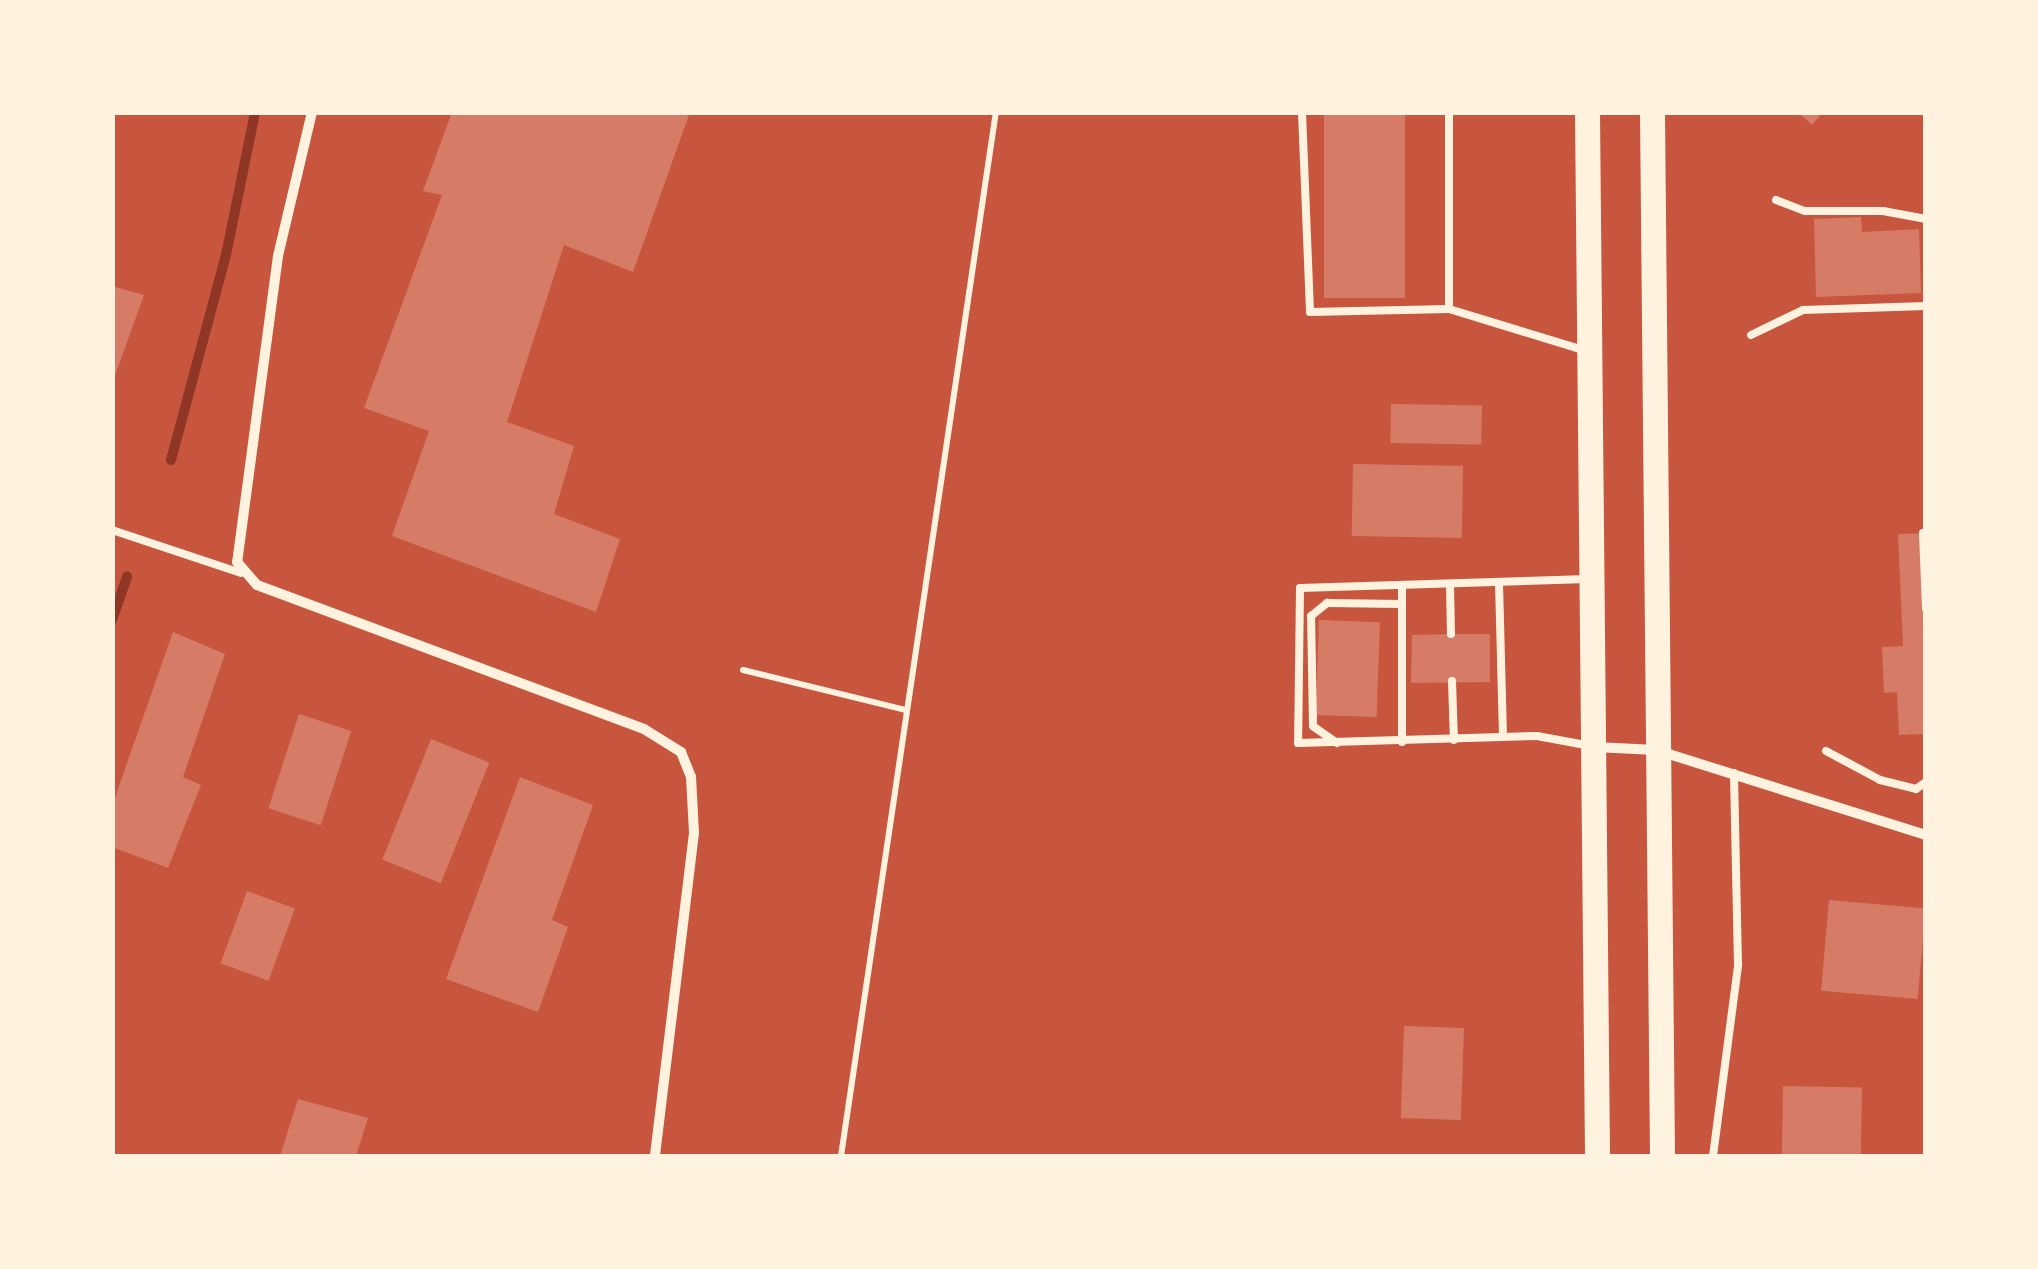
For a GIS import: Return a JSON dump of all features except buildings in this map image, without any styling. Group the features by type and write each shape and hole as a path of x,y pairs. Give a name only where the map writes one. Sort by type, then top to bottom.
{"main road":[{"path":"1587,112 1597,1156"},
{"path":"1652,112 1662,1156"}],"street":[{"path":"312,112 278,256 236,562 240,573 256,585 644,729 681,752 691,777 694,833 654,1156"},
{"path":"1594,747 1656,750 1926,834"}],"lane":[{"path":"1302,112 1310,312 1449,309 1590,352"},
{"path":"1449,112 1449,309"},
{"path":"1776,200 1805,211 1883,211 1926,219"},
{"path":"1751,335 1803,310 1926,306"},
{"path":"112,530 240,573"},
{"path":"1923,533 1926,609"},
{"path":"1592,578 1300,588 1298,743 1503,736 1594,747"},
{"path":"1499,582 1503,736"},
{"path":"1450,584 1451,634"},
{"path":"1402,585 1402,742"},
{"path":"1340,744 1313,726 1311,616 1327,603 1402,604"},
{"path":"1452,682 1454,740"},
{"path":"1826,751 1880,780 1916,789 1926,782"},
{"path":"1713,1156 1738,965 1734,773"}],"path":[{"path":"841,1156 996,112"},
{"path":"743,670 906,710"}],"waterway":[{"path":"171,460 226,255 255,112"},
{"path":"112,620 127,577"}]}
